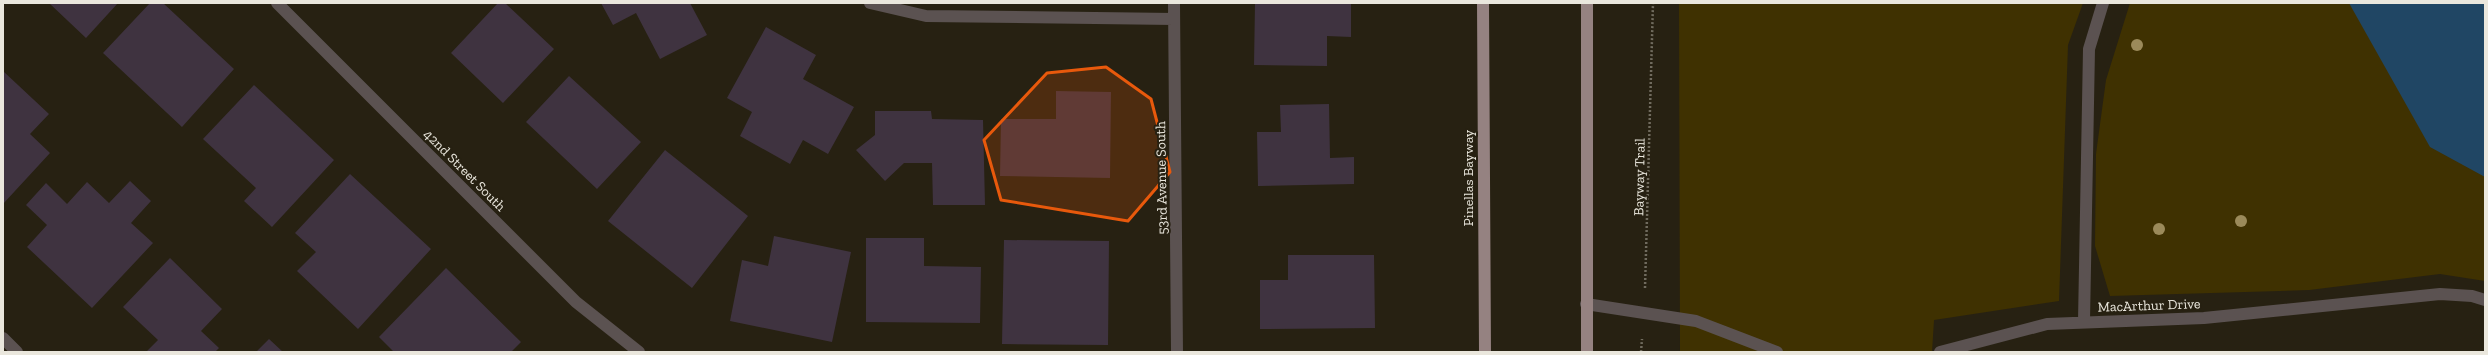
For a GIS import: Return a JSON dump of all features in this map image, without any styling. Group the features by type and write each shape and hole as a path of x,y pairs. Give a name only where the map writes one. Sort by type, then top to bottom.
{"main road":[{"name":"Pinellas Bayway","path":"1483,3 1485,352"},
{"path":"1587,3 1587,352"}],"street":[{"name":"42nd Street South","path":"277,3 576,302 639,352"},
{"path":"870,3 926,16 1174,19"},
{"name":"53rd Avenue South","path":"1174,3 1178,352"},
{"name":"MacArthur Drive","path":"2103,3 2089,49 2084,321 2108,323 2204,318 2440,294 2472,296 2485,300"},
{"path":"1586,304 1696,321 1777,352"},
{"path":"1940,352 2048,324 2084,321"},
{"path":"3,338 17,352"}],"path":[{"name":"Bayway Trail","path":"1641,352 1647,264 1653,3"}],"highlighted area":[{"path":"1106,67 1151,99 1170,172 1128,221 1070,212 1001,200 984,140 1047,73"}],"shaded area":[{"path":"1679,3 2083,3 2068,45 2059,301 1934,320 1932,352 1680,352"},
{"path":"2130,3 2485,3 2485,281 2440,274 2309,290 2110,296 2095,246 2096,154 2106,80"}],"water":[{"path":"2349,3 2485,3 2485,177 2430,147"}],"building":[{"path":"49,3 118,3 86,38"},
{"path":"150,3 163,3 234,69 182,127 103,53"},
{"path":"498,3 505,3 554,49 503,103 451,53"},
{"path":"601,3 690,3 707,35 660,59 636,13 613,25"},
{"path":"1255,3 1351,3 1351,37 1327,36 1327,66 1254,65"},
{"path":"766,27 816,55 803,79 854,107 828,154 803,140 790,164 740,136 752,112 727,98"},
{"path":"3,71 49,114 30,134 50,153 3,204"},
{"path":"569,76 641,142 597,189 526,122"},
{"path":"254,85 334,160 272,227 244,201 256,188 203,139"},
{"path":"1056,91 1111,92 1110,178 1000,176 1001,119 1056,119"},
{"path":"1329,104 1330,158 1354,157 1354,184 1258,186 1257,132 1281,132 1280,105"},
{"path":"875,111 931,111 932,119 983,120 985,205 933,205 932,163 904,163 885,181 856,150 875,135"},
{"path":"665,150 748,216 692,288 608,221"},
{"path":"350,174 431,249 358,329 297,271 316,252 295,233"},
{"path":"130,181 151,201 131,223 153,243 92,308 27,247 47,225 26,205 46,183 67,204 87,182 109,203"},
{"path":"774,236 851,252 832,342 730,321 742,260 768,266"},
{"path":"866,238 924,238 924,266 981,267 980,323 866,322"},
{"path":"1004,240 1109,241 1108,345 1002,344"},
{"path":"1288,255 1374,255 1375,328 1260,329 1260,280 1288,280"},
{"path":"170,258 222,309 201,331 219,348 215,352 146,352 158,340 123,307"},
{"path":"446,268 521,342 511,352 394,352 379,337"},
{"path":"269,339 283,352 256,352"}]}
